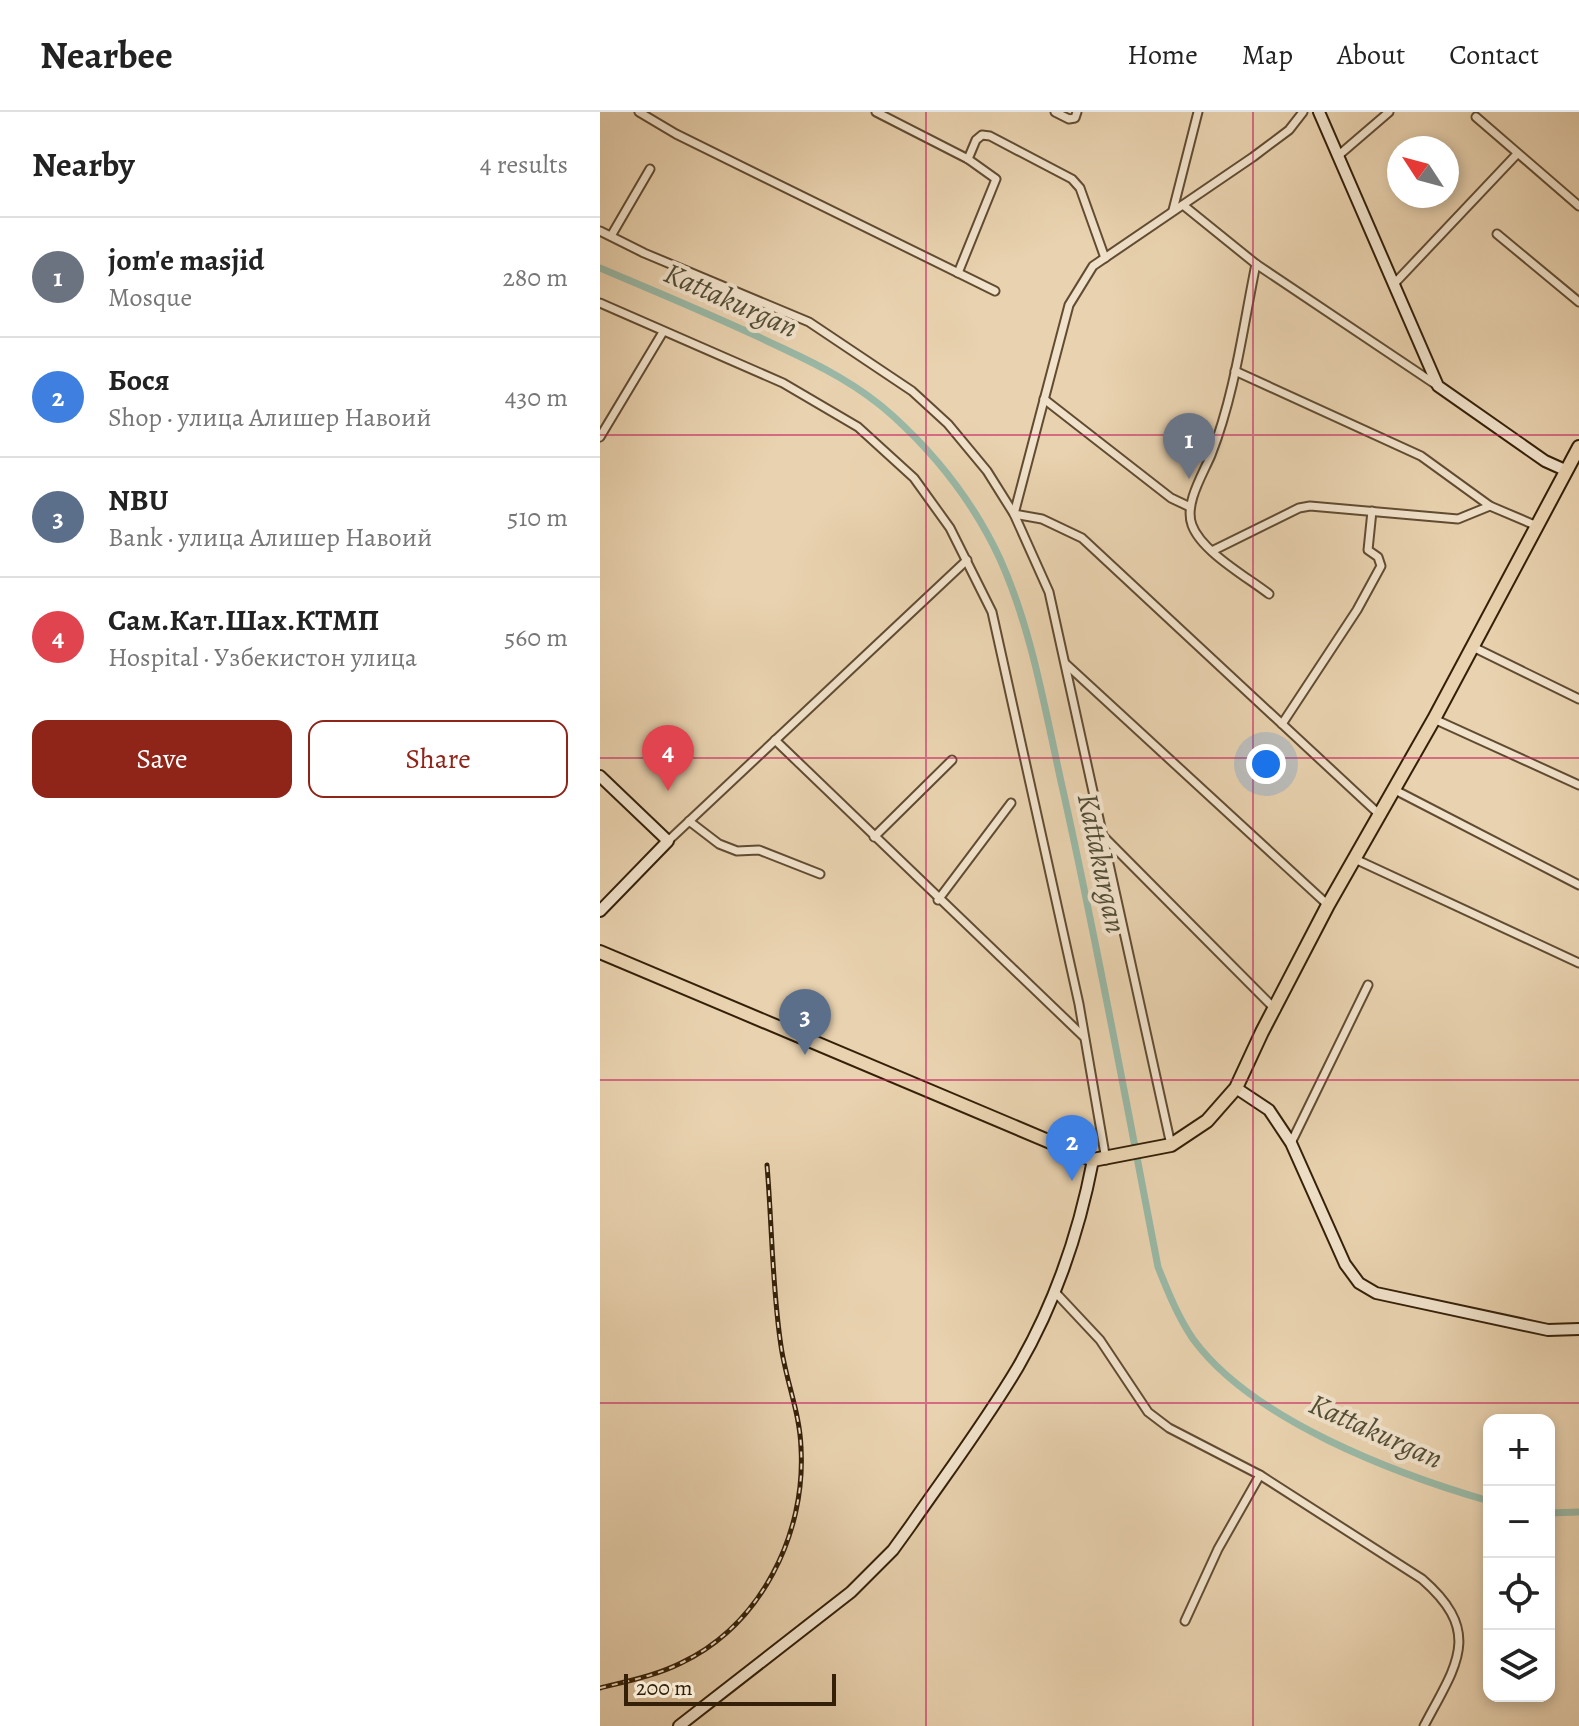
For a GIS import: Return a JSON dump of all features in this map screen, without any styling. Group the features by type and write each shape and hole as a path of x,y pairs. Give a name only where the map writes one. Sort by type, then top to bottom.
{"main road":[{"path":"600,952 1064,1150 1099,1160 1171,1145 1207,1121 1236,1088 1328,905 1381,816 1579,447"}],"street":[{"path":"639,112 676,134 995,291"},
{"path":"876,112 993,174 996,184 958,273"},
{"path":"1055,112 1069,119 1075,118 1077,112"},
{"path":"1172,212 1198,112"},
{"path":"1014,514 1069,305 1093,266 1289,130 1303,112"},
{"path":"1319,112 1438,386"},
{"path":"1339,155 1389,112"},
{"path":"1476,117 1579,206"},
{"path":"968,159 976,140 982,135 990,136 1072,179 1080,188 1105,258"},
{"path":"1394,284 1517,154"},
{"path":"611,236 650,169"},
{"path":"1183,205 1256,264 1545,461 1579,475"},
{"path":"600,231 644,253 809,322 912,391 948,424 987,471 1014,514 1049,592 1171,1145"},
{"path":"1497,234 1579,302"},
{"path":"1256,264 1221,429 1190,507 1190,523 1212,551 1269,594"},
{"path":"600,303 783,383 858,427 914,478 950,528 992,612 1022,739 1085,1037 1099,1160 1055,1292 1017,1368 893,1550 851,1592 679,1726"},
{"path":"600,437 663,332"},
{"path":"1235,371 1421,456 1490,506 1537,526"},
{"path":"1044,399 1171,498 1190,507"},
{"path":"1212,551 1299,508 1310,506 1458,519 1490,506"},
{"path":"1282,724 1357,610 1381,566 1378,557 1368,550 1372,511"},
{"path":"1014,514 1042,519 1082,538 1381,816"},
{"path":"600,911 668,841 967,560"},
{"path":"1473,647 1579,699"},
{"path":"1064,663 1328,905"},
{"path":"1434,719 1579,785"},
{"path":"775,740 938,900 1085,1037"},
{"path":"874,837 952,760"},
{"path":"600,776 668,841"},
{"path":"1395,790 1579,885"},
{"path":"938,900 1011,803"},
{"path":"689,821 719,844 737,851 759,850 820,874"},
{"path":"1102,836 1276,1010"},
{"path":"1355,859 1579,963"},
{"path":"1291,1143 1368,985"},
{"path":"1236,1088 1269,1110 1291,1143 1345,1264 1359,1283 1376,1293 1548,1330 1579,1329"},
{"path":"1055,1292 1100,1340 1148,1412 1169,1428 1260,1475 1438,1592 1460,1628 1460,1645 1453,1672 1424,1726"},
{"path":"1185,1621 1218,1549 1260,1475"}],"waterway":[{"name":"Kattakurgan","path":"600,268 737,327 840,378 893,416 954,482 1000,559 1029,642 1088,906 1158,1267 1183,1322 1193,1339 1219,1368 1251,1395 1288,1419 1370,1459 1483,1499"},
{"name":"Kattakurgan","path":"1555,1513 1579,1512"}],"railway":[{"path":"600,1688 641,1678 681,1663 709,1646 734,1625 773,1574 796,1513 801,1480 801,1448 778,1324 767,1165"}],"place":[{"name":"jom'e masjid","path":"1189,479"},
{"name":"Сам.Кат.Шах.КТМП","path":"668,791"},
{"name":"NBU","path":"805,1055"},
{"name":"Бося","path":"1072,1181"}]}
